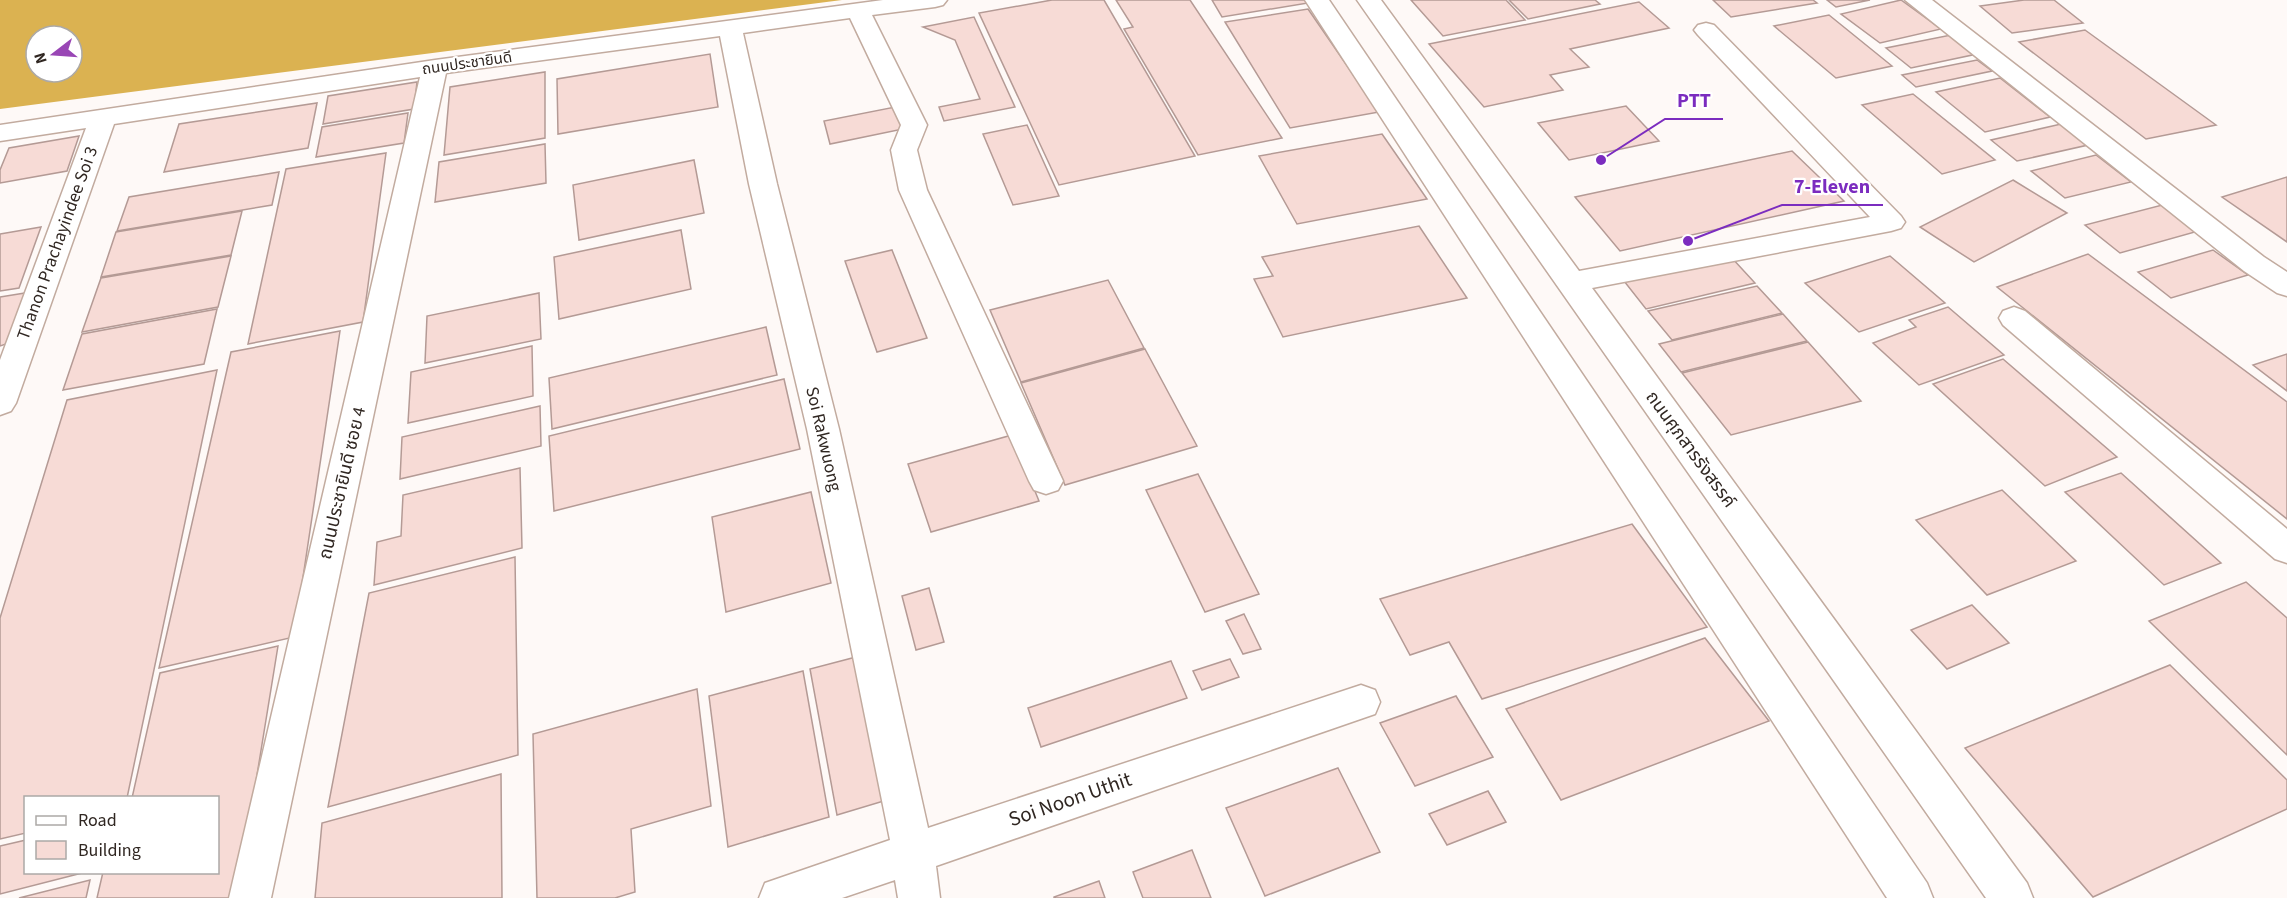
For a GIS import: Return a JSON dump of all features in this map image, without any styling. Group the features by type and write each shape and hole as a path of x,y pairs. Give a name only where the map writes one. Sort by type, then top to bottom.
{"street":[{"name":"ถนนประชายินดี","path":"0,133 435,67 935,0"},
{"path":"1317,0 1912,898"},
{"name":"ถนนศุภสารรังสรรค์","path":"1369,0 2012,898"},
{"path":"1917,0 2254,264 2287,286"},
{"path":"858,11 914,125 904,150 913,190 1046,481"},
{"name":"Soi Rakwuong","path":"730,27 763,184 823,429 913,852 920,898"},
{"path":"1573,282 1891,222 1706,30"},
{"name":"ถนนประชายินดี ซอย 4","path":"250,898 435,67"},
{"name":"Thanon Prachayindee Soi 3","path":"0,403 103,117"},
{"path":"2014,318 2287,549"},
{"name":"Soi Noon Uthit","path":"780,898 1361,702"}],"shaded area":[{"path":"0,0 842,0 0,109"}],"building":[{"path":"1052,0 1104,0 1195,156 1059,185 979,13"},
{"path":"1116,0 1190,0 1282,138 1198,155 1124,29 1133,27"},
{"path":"1212,0 1306,0 1308,3 1222,17"},
{"path":"1411,0 1506,0 1525,20 1443,36"},
{"path":"1509,0 1595,0 1600,4 1528,19"},
{"path":"1713,0 1813,0 1817,3 1731,17"},
{"path":"1827,0 1870,0 1836,7"},
{"path":"1901,0 1941,29 1880,43 1841,14"},
{"path":"2024,0 2054,0 2083,23 2012,33 1980,6"},
{"path":"1639,2 1669,28 1570,49 1589,67 1550,75 1563,90 1484,107 1429,44"},
{"path":"1308,9 1379,112 1290,128 1225,22"},
{"path":"1829,15 1892,66 1836,78 1774,26"},
{"path":"974,17 1015,107 944,121 939,107 980,99 955,40 923,27"},
{"path":"2085,30 2216,125 2146,139 2019,42"},
{"path":"1951,35 1977,54 1911,68 1886,48"},
{"path":"710,54 718,107 558,134 557,79"},
{"path":"1977,60 1992,71 1916,87 1902,75"},
{"path":"545,72 545,138 444,155 450,87"},
{"path":"2000,78 2050,117 1985,132 1936,92"},
{"path":"417,82 414,109 323,124 328,96"},
{"path":"1913,94 1995,160 1942,174 1862,105"},
{"path":"317,103 308,148 164,172 179,124"},
{"path":"1626,106 1659,141 1569,160 1538,123"},
{"path":"895,107 903,129 830,144 824,121"},
{"path":"408,113 404,143 316,157 322,127"},
{"path":"2061,124 2088,145 2017,161 1991,140"},
{"path":"1027,125 1059,196 1013,205 983,134"},
{"path":"1382,134 1427,199 1297,224 1259,156"},
{"path":"79,136 67,171 0,183 0,170 9,148"},
{"path":"545,144 546,183 435,202 439,162"},
{"path":"1792,151 1844,201 1620,251 1575,197"},
{"path":"386,153 363,322 248,344 286,169"},
{"path":"2096,155 2131,182 2065,198 2031,171"},
{"path":"694,160 704,213 579,240 573,185"},
{"path":"279,172 272,205 117,231 129,197"},
{"path":"2287,177 2287,242 2222,197"},
{"path":"2013,180 2067,213 1974,262 1920,227"},
{"path":"2166,204 2202,230 2120,253 2085,225"},
{"path":"242,211 231,255 101,277 116,232"},
{"path":"1419,226 1467,298 1283,337 1254,279 1273,276 1262,257"},
{"path":"41,227 19,288 0,291 0,234"},
{"path":"681,230 691,289 559,319 554,257"},
{"path":"892,250 927,338 877,352 845,261"},
{"path":"2213,250 2248,275 2171,298 2138,272"},
{"path":"2088,254 2287,402 2287,519 1997,287"},
{"path":"231,256 218,307 82,332 101,278"},
{"path":"1890,256 1945,303 1859,332 1805,283"},
{"path":"1731,257 1755,283 1646,309 1624,281"},
{"path":"1108,280 1144,348 1021,382 990,310"},
{"path":"1757,286 1782,313 1672,340 1648,311"},
{"path":"25,293 6,344 0,346 0,297"},
{"path":"539,293 541,339 425,363 427,316"},
{"path":"1948,307 2004,355 1919,385 1873,343 1916,327 1909,320"},
{"path":"217,309 204,364 63,390 82,334"},
{"path":"1783,314 1807,341 1681,372 1659,344"},
{"path":"766,327 777,375 552,429 549,378"},
{"path":"340,331 294,637 159,668 231,352"},
{"path":"1808,342 1861,401 1731,435 1682,373"},
{"path":"532,346 533,396 408,423 411,372"},
{"path":"1145,349 1197,446 1065,485 1021,383"},
{"path":"2287,354 2287,391 2253,365"},
{"path":"2003,359 2117,457 2045,486 1933,384"},
{"path":"217,370 127,796 24,796 24,833 0,839 0,618 67,400"},
{"path":"784,379 800,449 554,511 549,436"},
{"path":"540,406 541,446 400,479 402,437"},
{"path":"1012,435 1039,501 931,532 908,464"},
{"path":"520,468 522,548 374,585 377,542 401,536 403,495"},
{"path":"2121,473 2221,563 2164,585 2065,492"},
{"path":"1198,474 1259,594 1205,612 1146,490"},
{"path":"2002,490 2076,561 1987,595 1916,520"},
{"path":"811,492 831,583 726,612 712,517"},
{"path":"1632,524 1707,627 1482,699 1449,642 1410,655 1380,599"},
{"path":"515,557 518,755 328,807 369,593"},
{"path":"2246,582 2287,618 2287,755 2149,621"},
{"path":"929,588 944,642 916,650 902,596"},
{"path":"1972,605 2009,643 1947,669 1911,630"},
{"path":"1244,614 1261,649 1243,654 1226,621"},
{"path":"1705,638 1769,721 1561,800 1506,709"},
{"path":"278,646 237,898 97,898 103,874 219,874 219,796 132,796 160,673"},
{"path":"856,657 887,800 837,815 810,669"},
{"path":"1230,659 1239,677 1202,690 1193,671"},
{"path":"1171,661 1187,698 1041,747 1028,708"},
{"path":"2170,665 2287,780 2287,809 2093,897 1965,748"},
{"path":"803,671 829,817 728,847 709,696"},
{"path":"697,689 711,806 631,829 635,892 615,898 537,898 533,734"},
{"path":"1456,696 1493,757 1415,786 1380,723"},
{"path":"1338,768 1380,852 1265,896 1226,808"},
{"path":"501,774 502,898 315,898 322,823"},
{"path":"1488,791 1506,822 1447,845 1429,814"},
{"path":"24,840 24,874 78,874 0,894 0,846"},
{"path":"1192,850 1211,898 1143,898 1133,872"},
{"path":"90,880 86,898 19,898"},
{"path":"1099,881 1105,898 1054,898 1054,897"}],"place":[{"name":"PTT","path":"1601,160"},
{"name":"7-Eleven","path":"1688,241"}]}
